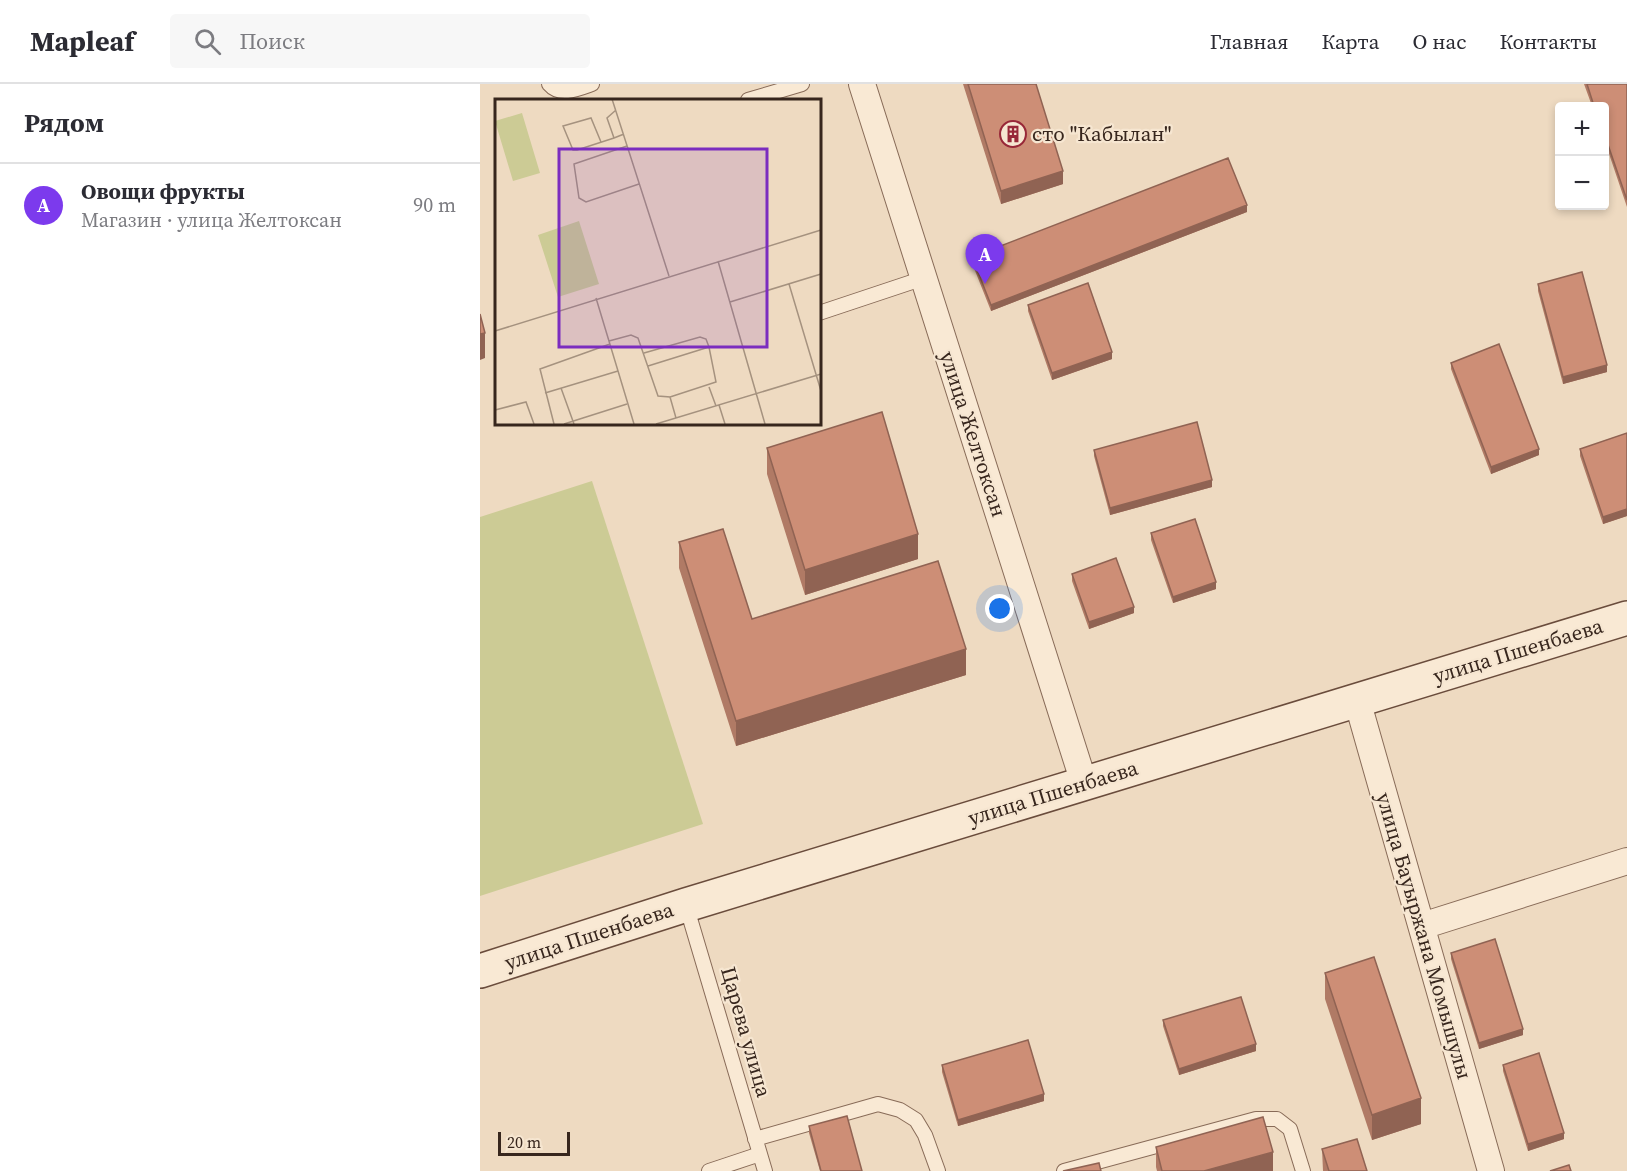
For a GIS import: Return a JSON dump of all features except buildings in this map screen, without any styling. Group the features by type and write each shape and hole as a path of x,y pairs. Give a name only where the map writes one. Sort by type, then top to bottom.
{"street":[{"name":"улица Желтоксан","path":"862,84 1084,783"},
{"name":"улица Пшенбаева","path":"480,971 686,905 1627,618"},
{"name":"улица Бауыржана Момышулы","path":"1357,700 1491,1171"},
{"path":"1422,926 1627,861"}],"lane":[{"path":"549,84 560,91 568,91 592,84"},
{"path":"751,99 802,84"},
{"path":"820,312 924,278"},
{"name":"Царева улица","path":"686,905 765,1171"},
{"path":"755,1138 878,1104 900,1110 916,1120 925,1135 938,1171"},
{"path":"1064,1171 1256,1119 1277,1119 1290,1129 1303,1171"},
{"path":"709,1171 760,1154"}],"shaded area":[{"path":"592,481 703,824 480,896 480,517"}],"place":[{"name":"сто \"Кабылан\"","path":"1013,134"},
{"name":"Овощи фрукты","path":"985,284"}]}
